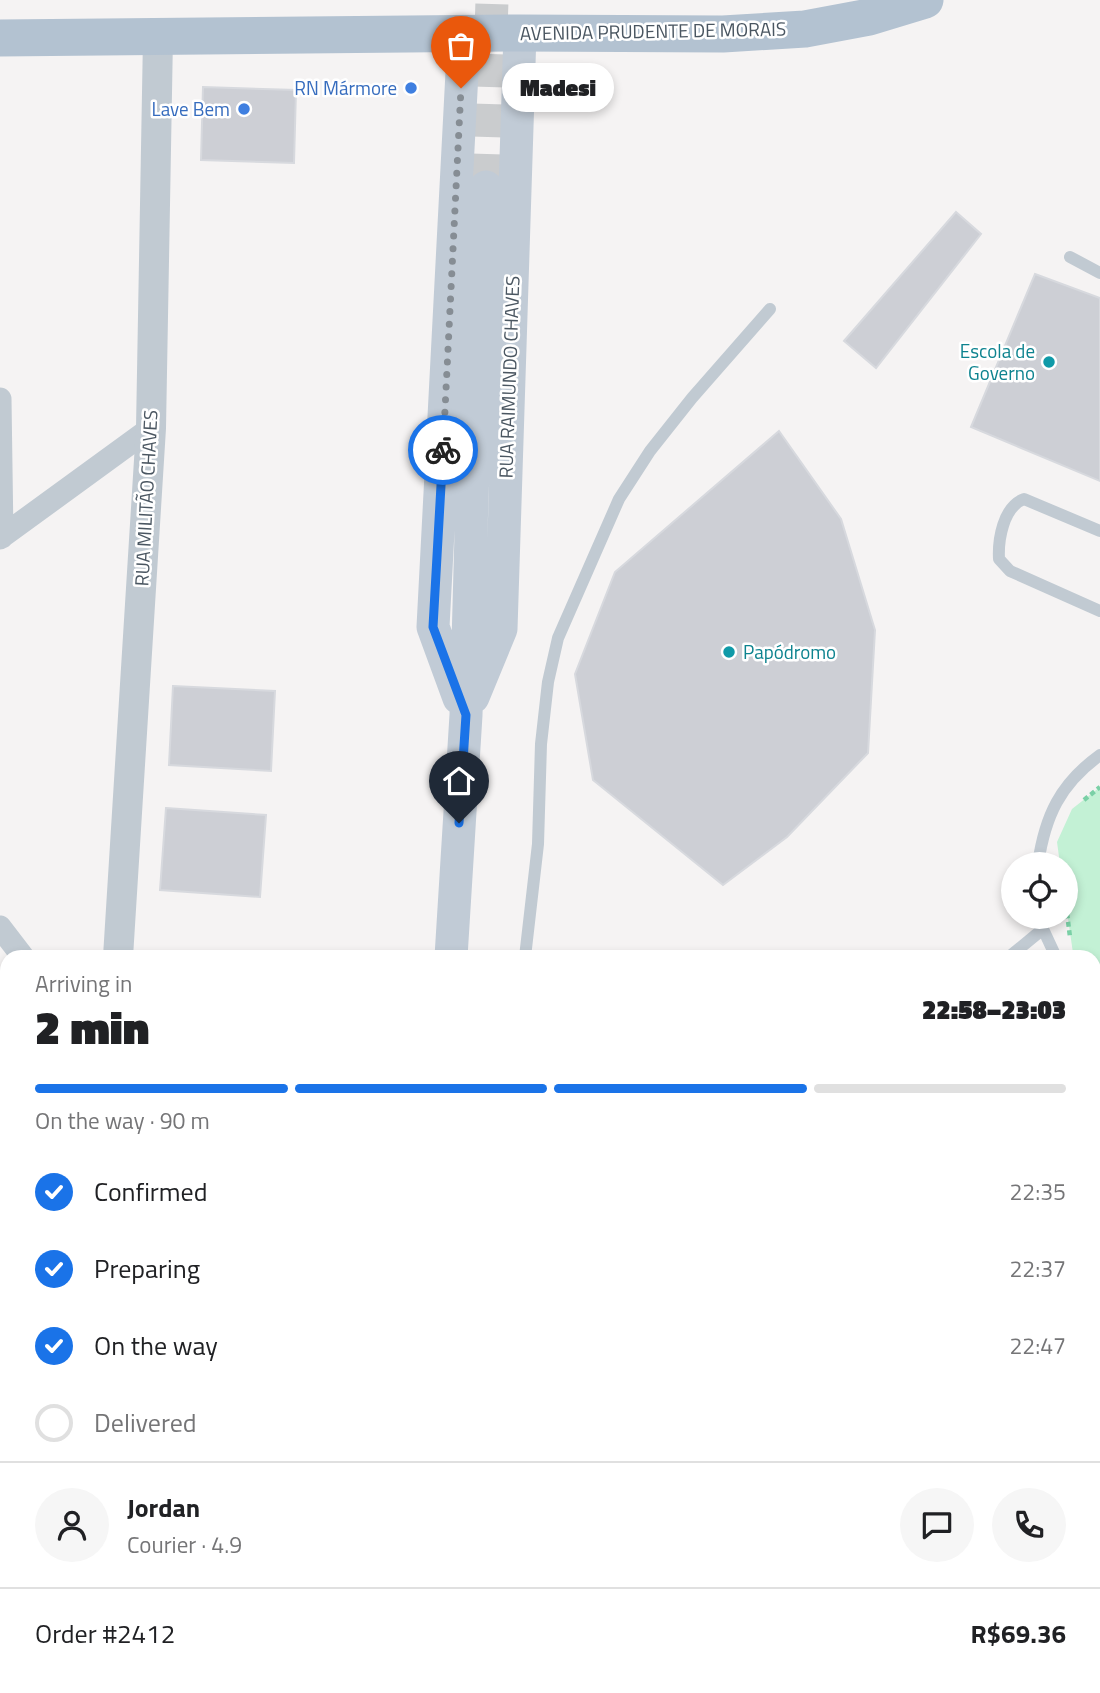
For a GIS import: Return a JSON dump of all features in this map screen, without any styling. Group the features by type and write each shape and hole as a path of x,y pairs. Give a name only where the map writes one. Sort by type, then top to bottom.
{"main road":[{"name":"AVENIDA PRUDENTE DE MORAIS","path":"0,38 520,33 723,34 805,29 869,17 925,0"},
{"name":"RUA RAIMUNDO CHAVES","path":"466,715 501,629 520,33"},
{"name":"RUA RAIMUNDO CHAVES","path":"464,34 433,627 466,715"},
{"name":"RUA RAIMUNDO CHAVES","path":"451,950 466,715 471,497 486,187"}],"street":[{"name":"RUA MILITÃO CHAVES","path":"118,950 151,428 158,37"},
{"path":"0,399 1,537"},
{"path":"1,537 151,428"},
{"path":"0,927 18,950"}],"lane":[{"path":"1070,257 1100,273"},
{"path":"525,950 538,844 541,744 548,682 558,638 620,499 650,451 692,398 770,309"},
{"path":"1100,531 1024,499 1018,501 1012,509 998,544 999,559 1010,570 1100,611"},
{"path":"1040,852 1042,832 1059,797 1084,766 1100,755"},
{"path":"1016,950 1036,929"},
{"path":"1044,929 1053,950"}],"path":[{"path":"1069,929 1071,941"}],"green space":[{"path":"1100,787 1100,950 1073,950 1070,929 1078,929 1078,852 1058,852 1057,842 1072,809"}],"building":[{"path":"203,87 296,90 294,163 201,160"},
{"path":"956,212 981,234 876,368 844,341"},
{"name":"Escola de Governo","path":"1035,274 1100,298 1100,481 971,427"},
{"name":"Papódromo","path":"779,431 841,519 875,630 868,753 787,837 723,885 593,780 575,674 615,572"},
{"path":"173,686 275,691 271,771 169,765"},
{"path":"166,808 266,815 260,897 160,890"}],"tunnel":[{"path":"486,187 492,0"}],"way so far":[{"path":"443,450 461,88"}],"place":[{"name":"RN Mármore","path":"411,88"},
{"name":"Madesi","path":"461,88"},
{"name":"Lave Bem","path":"244,109"},
{"name":"Escola de Governo","path":"1049,362"},
{"name":"Papódromo","path":"729,652"}],"route":[{"path":"443,450 433,627 466,715 459,823"}]}
